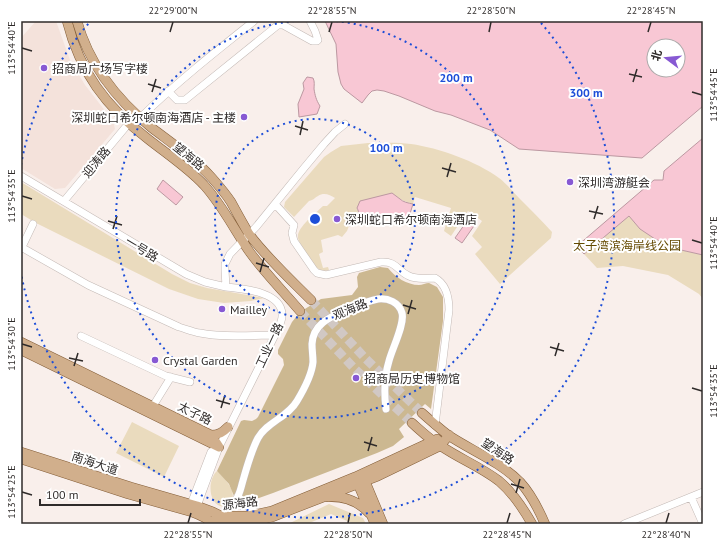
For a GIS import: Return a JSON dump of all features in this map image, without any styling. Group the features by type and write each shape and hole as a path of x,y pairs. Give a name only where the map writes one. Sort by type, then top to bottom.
{"main road":[{"name":"望海路","path":"67,21 75,47 88,75 109,103 128,123 180,163 204,185 224,210 242,241 263,269 300,311"},
{"name":"望海路","path":"77,21 91,56 109,86 140,118 192,159 211,177 231,202 250,234 268,256 311,300"},
{"name":"太子路","path":"21,342 153,406 207,437"},
{"name":"太子路","path":"21,350 207,437"},
{"name":"望海路","path":"422,413 449,435 492,460 520,483 533,500 545,524"},
{"name":"望海路","path":"412,423 437,443 499,481 522,506 532,524"},
{"path":"215,449 207,437 220,434 228,427"},
{"name":"源海路","path":"258,520 283,507 378,476 449,435"},
{"name":"南海大道","path":"21,452 213,512 225,521"},
{"name":"南海大道","path":"21,458 128,494 194,507 202,516 212,523"},
{"path":"360,481 373,520"},
{"path":"360,481 383,524"},
{"name":"源海路","path":"212,523 242,517 258,520 285,513 360,481"},
{"path":"324,497 349,499 365,508 373,520"}],"street":[{"path":"140,118 168,91 254,21"},
{"path":"168,91 177,100 185,100 278,25 286,26 312,41 317,41 315,31 310,21"},
{"name":"迎涛路","path":"64,201 128,123"},
{"path":"226,286 225,264 230,254 250,234 335,132 345,124"},
{"name":"一号路","path":"21,176 186,274 205,282 226,286"},
{"path":"274,204 294,225 292,233 294,241 317,273 330,275 381,262 388,262 409,276 421,279 435,278 442,283 447,292 449,310 436,425"},
{"path":"34,224 21,248 88,285 179,327 214,335 275,335"},
{"name":"工业一路","path":"194,507 215,449 228,427 275,335 282,316 280,307 275,301 261,292 226,286"},
{"name":"观海路","path":"225,521 228,510 238,496 258,438 262,432 296,403 304,389 313,364 312,342 315,332 322,322 332,316 367,302 380,299 394,302 400,308 402,314 402,323 390,354 386,374 384,394 386,409"},
{"path":"81,336 166,376 190,382"},
{"path":"153,406 171,377"},
{"path":"624,524 703,492"},
{"path":"238,496 258,520"},
{"path":"691,497 703,524"}],"shaded area":[{"path":"36,21 56,21 70,60 85,85 113,121 115,129 65,188 55,189 21,168 21,38"},
{"path":"325,21 703,21 703,106 642,158 519,149 490,130 384,91 372,91 362,103 344,89 338,72 336,44"},
{"path":"307,77 313,78 315,95 320,106 317,114 299,117 298,104 304,89 303,83"},
{"path":"703,138 703,255 681,250 655,239 640,229 629,216 584,254 577,246 654,180 663,180 664,171"},
{"path":"163,180 183,197 176,205 157,189"},
{"path":"392,193 403,201 413,204 409,217 385,217 349,226 352,219 356,218 358,215 357,208 360,201"},
{"path":"469,218 476,223 462,243 455,238"},
{"path":"380,267 388,268 398,277 410,284 419,285 429,283 437,287 443,297 443,321 431,409 425,404 399,429 404,437 393,446 259,498 246,499 237,494 234,496 229,484 217,471 241,421 252,421 258,417 284,365 283,359 278,354 278,350 292,322 300,312 321,299 352,295 358,287 357,277 359,273"}],"green space":[{"path":"368,143 400,143 422,146 457,156 479,166 499,178 507,185 552,232 551,238 500,284 475,254 482,247 472,236 482,221 468,211 451,236 444,231 451,208 415,197 413,204 404,201 395,195 357,208 359,214 342,237 338,235 321,240 323,252 319,254 323,268 328,267 329,270 320,270 315,266 303,248 299,241 298,234 303,225 311,217 323,206 327,206 335,198 327,194 322,194 309,201 294,217 284,207 285,202 324,157 331,152 341,146"},
{"path":"21,182 172,274 190,283 207,288 264,298 251,301 224,303 198,299 169,289 36,223 21,214"},
{"name":"太子湾滨海岸线公园","path":"629,215 640,229 681,250 703,255 703,299 699,294 668,275 623,266 597,268 584,254"},
{"path":"132,422 179,446 164,477 116,453"},
{"path":"217,471 229,484 233,494 230,503 224,507 219,506 212,498 212,480"},
{"path":"329,504 363,518 366,524 354,524 331,514 307,524 288,524"}],"tunnel":[{"path":"311,300 365,358 422,413"},
{"path":"300,311 354,368 412,423"}],"place":[{"name":"招商局广场写字楼","path":"44,68"},
{"name":"深圳蛇口希尔顿南海酒店 - 主楼","path":"244,117"},
{"name":"深圳湾游艇会","path":"570,182"},
{"name":"深圳蛇口希尔顿南海酒店","path":"337,219"},
{"name":"Mailley","path":"222,309"},
{"name":"Crystal Garden","path":"155,360"},
{"name":"招商局历史博物馆","path":"356,378"}]}
